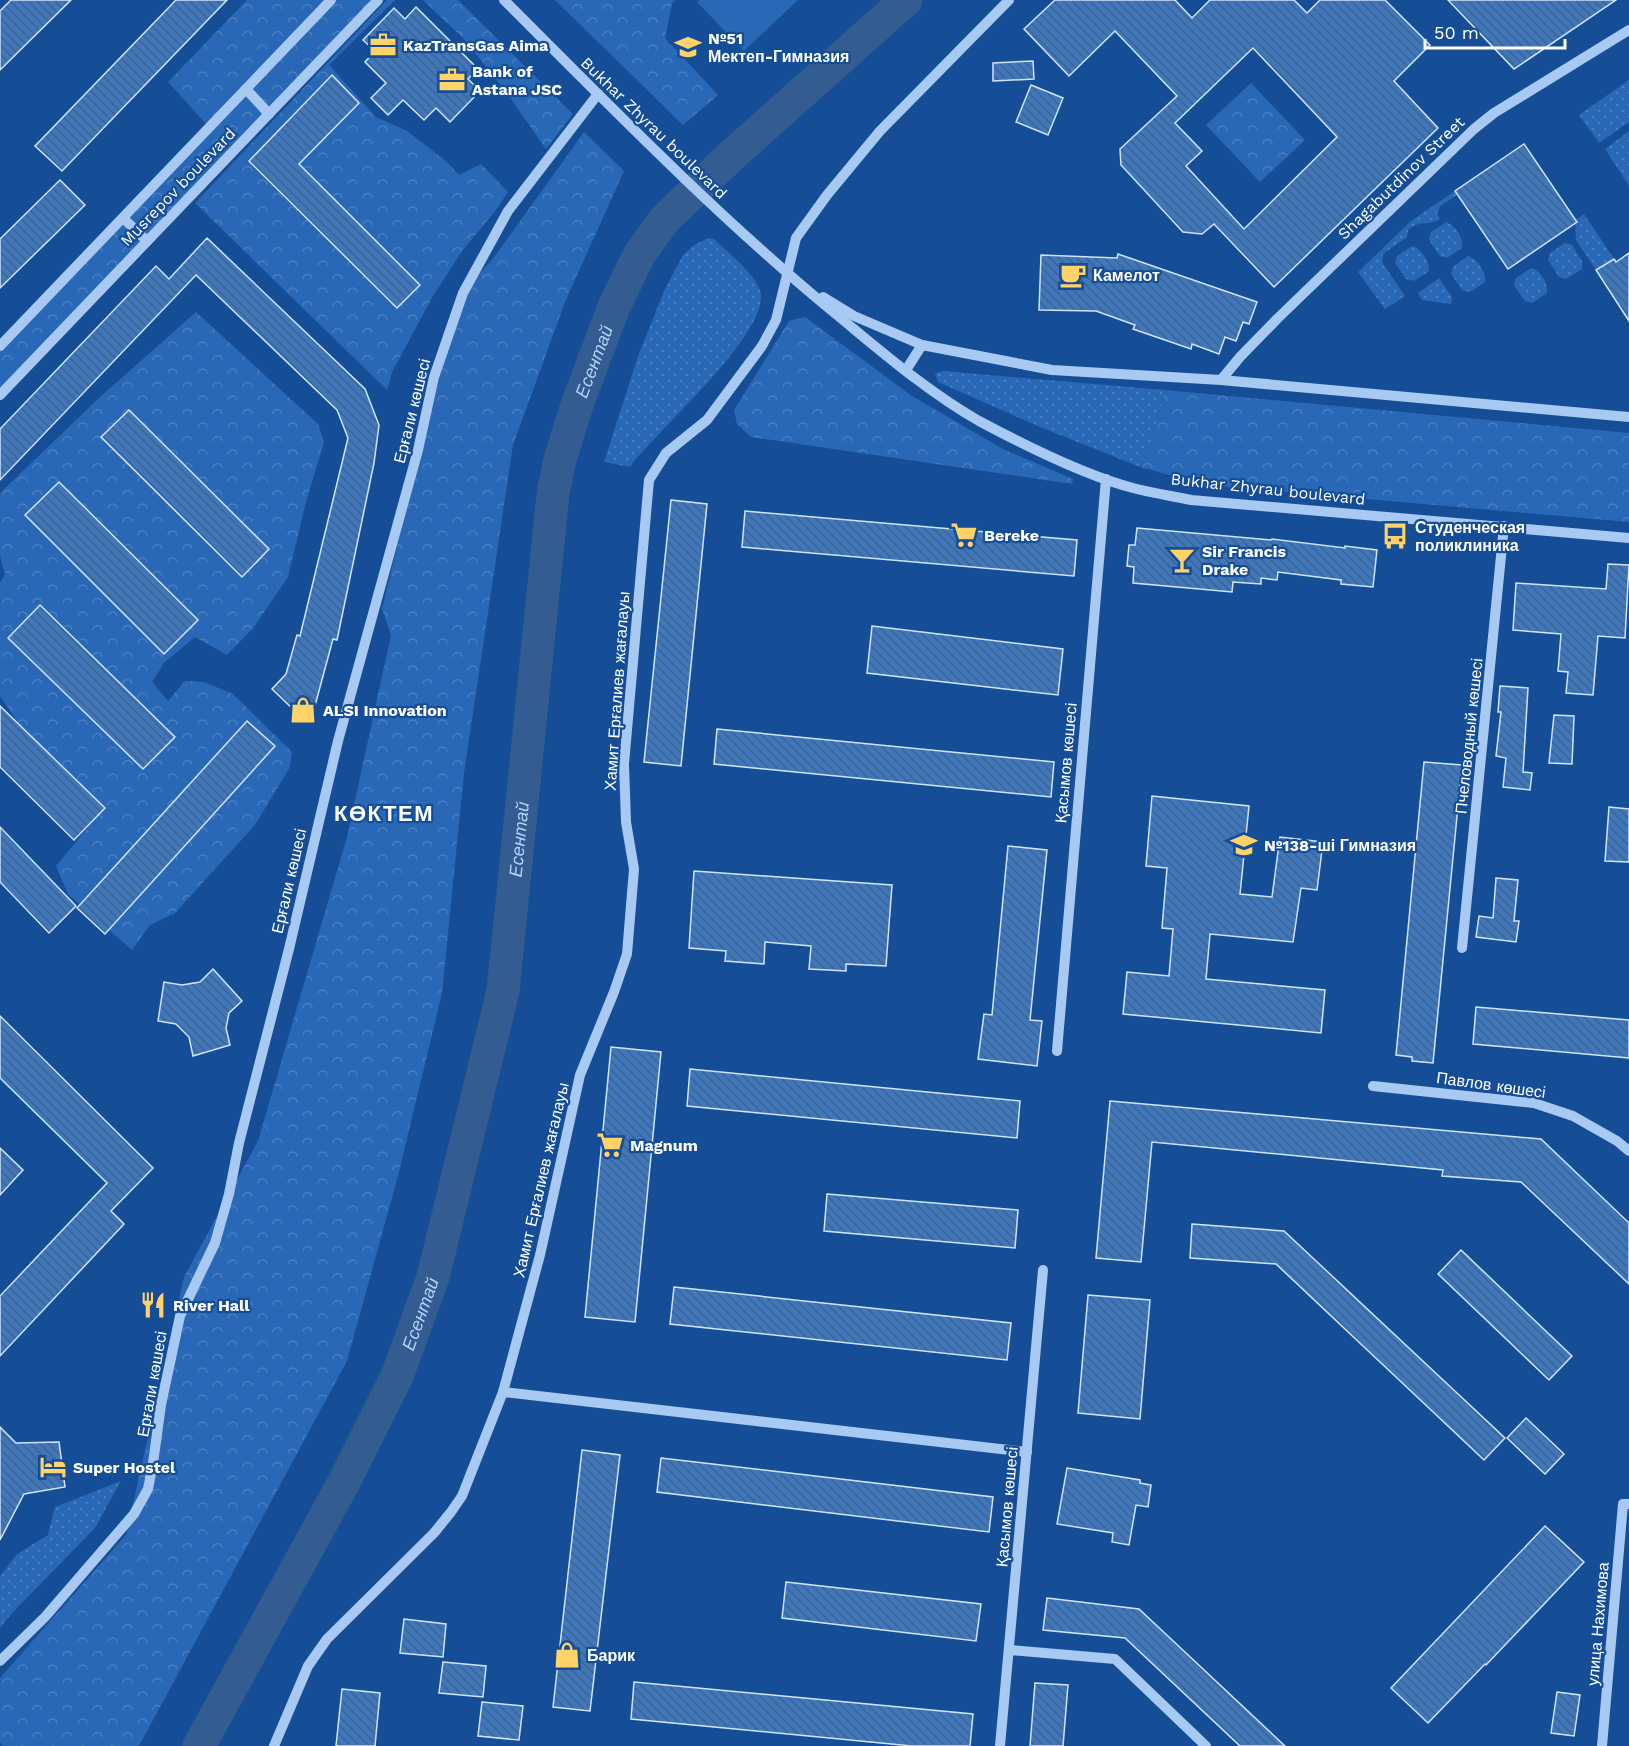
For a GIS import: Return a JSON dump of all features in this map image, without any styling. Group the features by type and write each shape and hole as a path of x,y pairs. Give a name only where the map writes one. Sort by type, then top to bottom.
{"street":[{"name":"Musrepov boulevard","path":"0,346 331,0"},
{"name":"Musrepov boulevard","path":"0,395 378,0"},
{"name":"Bukhar Zhyrau boulevard","path":"504,0 712,206 787,274 933,391 978,420 1020,441 1132,488 1191,500 1629,538"},
{"name":"Хамит Ерғалиев жағалауы","path":"274,1746 308,1666 327,1639 434,1533 462,1496 504,1392 540,1255 580,1076 627,954 634,869 626,822 624,764 649,480 666,453 707,420 762,346 776,320 796,238 827,195 880,131 1009,0"},
{"name":"Shagabutdinov Street","path":"1221,380 1278,318 1474,129 1494,113 1629,30"},
{"path":"246,89 270,114"},
{"name":"Ерғали көшесі","path":"0,1661 45,1617 134,1514 148,1489 161,1404 180,1316 215,1243 229,1194 239,1143 289,949 338,741 416,461 434,377 463,293 508,211 598,94"},
{"path":"123,218 147,241"},
{"name":"Bukhar Zhyrau boulevard","path":"787,274 854,316 922,345 1052,370 1221,380 1629,417"},
{"path":"906,370 922,345"},
{"name":"Қасымов көшесі","path":"1057,1051 1106,479"},
{"name":"Пчеловодный көшесі","path":"1462,948 1504,526"},
{"name":"Павлов көшесі","path":"1373,1086 1534,1104 1574,1116 1617,1141 1629,1151"},
{"name":"Қасымов көшесі","path":"1000,1746 1043,1270"},
{"path":"504,1392 1027,1452"},
{"name":"улица Нахимова","path":"1602,1746 1626,1504"},
{"path":"1009,1650 1115,1659 1206,1746"}],"green space":[{"path":"247,0 378,0 0,395 0,346 209,127 168,82"},
{"path":"387,0 395,0 329,65 376,117 407,131 446,161 459,175 481,164 508,192 462,251 433,296 392,372 387,390 195,203"},
{"path":"423,0 458,0 573,114 546,149 506,92 464,39"},
{"path":"555,0 675,0 672,3 665,38 718,95 683,125"},
{"path":"699,0 798,0 744,51 697,2"},
{"path":"1629,80 1629,122 1599,143 1579,115"},
{"path":"1251,83 1305,140 1260,182 1206,125"},
{"path":"1629,131 1629,186 1605,149"},
{"path":"584,132 624,171 565,302 513,445 464,773 442,993 399,1172 347,1361 139,1746 3,1746 0,1743 0,1678 126,1535 184,1277 258,1141 347,837 391,635 382,609 436,386 463,293 495,256"},
{"path":"1455,191 1458,194 1440,206 1437,214 1440,219 1408,230 1407,237 1383,254 1382,262 1405,296 1385,309 1358,272 1411,221"},
{"path":"1584,214 1614,259 1596,270 1576,240 1575,220"},
{"path":"1446,222 1456,229 1462,244 1462,248 1447,258 1440,256 1429,240 1431,232"},
{"path":"708,238 714,239 740,263 757,283 760,290 759,308 749,330 709,381 630,467 604,462 638,356 665,289 683,255 693,246"},
{"path":"1565,243 1572,245 1582,261 1582,269 1566,279 1559,277 1548,260 1550,253"},
{"path":"1412,246 1424,256 1429,271 1414,281 1406,279 1395,263 1397,256"},
{"path":"1468,256 1481,266 1485,278 1485,282 1470,292 1462,290 1451,274 1453,267"},
{"path":"1531,268 1541,274 1547,289 1547,293 1532,303 1525,301 1514,285 1516,278"},
{"path":"1439,278 1452,297 1451,304 1422,300 1418,293"},
{"path":"196,312 318,424 324,442 306,502 288,577 254,627 227,655 195,637 164,663 152,682 168,701 185,681 204,682 233,694 292,752 290,767 255,825 175,913 150,925 132,950 68,894 56,866 104,808 19,724 0,696 0,583 5,574 0,556 0,493 99,398"},
{"path":"805,317 912,396 1003,449 1073,479 1072,484 751,437 737,424 734,410 789,321"},
{"path":"943,371 1165,390 1154,433 1140,467 1040,427 938,382 935,374"},
{"path":"1165,390 1629,433 1629,522 1206,485 1140,467 1154,433"},
{"path":"121,1481 95,1528 0,1628 0,1576 17,1554 48,1535 55,1507"}],"building":[{"path":"11,0 71,0 0,70 0,11"},
{"path":"176,0 227,0 62,171 35,146"},
{"path":"1055,0 1175,0 1192,18 1210,0 1294,0 1307,13 1320,0 1385,0 1430,45 1394,81 1438,128 1274,287 1214,224 1202,234 1183,232 1121,165 1120,149 1177,96 1115,31 1069,76 1024,29","holes":["1253,48 1337,137 1244,229 1186,166 1202,151 1175,123"]},
{"path":"1448,0 1616,0 1514,69"},
{"path":"416,7 478,69 468,79 480,91 450,122 436,108 424,120 403,100 388,115 371,98 386,83 365,62 375,51 363,40 394,8 405,19"},
{"path":"1033,61 1034,79 993,81 993,63"},
{"path":"332,75 359,103 299,164 420,285 397,308 249,161"},
{"path":"1031,85 1063,98 1048,135 1016,122"},
{"path":"1524,144 1577,222 1508,269 1455,191"},
{"path":"60,180 85,205 0,288 0,239"},
{"path":"207,238 365,389 379,425 374,463 337,640 333,639 313,713 303,710 299,715 272,689 286,674 297,635 300,636 348,438 337,410 196,275 0,480 0,429 156,266 169,279"},
{"path":"1629,253 1629,321 1596,270 1614,259 1616,262"},
{"path":"1118,254 1257,302 1249,324 1243,322 1236,341 1225,337 1219,354 1192,344 1191,349 1133,329 1135,325 1096,311 1039,310 1041,255 1117,258"},
{"path":"129,410 269,549 242,577 101,437"},
{"path":"59,482 198,620 164,654 25,515"},
{"path":"671,500 707,504 681,766 644,762"},
{"path":"745,511 1077,540 1074,576 742,547"},
{"path":"1137,528 1377,550 1373,587 1341,584 1341,580 1278,572 1277,580 1261,578 1261,584 1233,582 1232,592 1133,583 1134,567 1127,566 1129,545 1135,545"},
{"path":"1608,564 1629,565 1625,638 1598,636 1593,695 1566,693 1568,672 1558,671 1561,634 1513,630 1516,583 1606,589"},
{"path":"40,605 175,737 143,769 8,638"},
{"path":"872,626 1063,649 1058,695 867,673"},
{"path":"1500,686 1528,688 1523,772 1532,773 1530,790 1503,787 1506,758 1496,756 1501,712 1498,712"},
{"path":"0,706 105,808 74,840 0,767"},
{"path":"1554,715 1574,716 1572,764 1549,763"},
{"path":"247,721 275,746 105,934 77,908"},
{"path":"717,729 1054,762 1051,797 714,764"},
{"path":"1424,762 1462,765 1433,1063 1412,1061 1412,1057 1396,1055"},
{"path":"1152,796 1249,806 1240,894 1272,897 1280,837 1323,842 1317,890 1301,888 1293,942 1210,934 1206,979 1325,990 1321,1033 1123,1014 1127,972 1169,976 1173,929 1162,928 1167,868 1146,866"},
{"path":"1609,807 1629,809 1629,862 1605,861"},
{"path":"0,827 76,906 49,933 0,882"},
{"path":"1008,846 1047,850 1030,1020 1042,1021 1037,1066 978,1059 984,1014 992,1015"},
{"path":"694,871 892,885 886,966 846,964 846,971 809,969 811,946 765,942 764,964 725,961 726,951 689,948"},
{"path":"1496,878 1518,880 1514,921 1519,921 1516,942 1476,937 1479,916 1493,918"},
{"path":"213,969 242,1001 229,1013 226,1028 230,1045 193,1056 189,1037 176,1024 158,1021 164,982 182,985 200,982"},
{"path":"1476,1007 1629,1020 1629,1058 1473,1044"},
{"path":"0,1016 153,1168 111,1211 124,1224 0,1356 0,1296 107,1183 0,1078"},
{"path":"611,1047 661,1052 635,1322 585,1317"},
{"path":"690,1069 1020,1101 1017,1138 687,1106"},
{"path":"1110,1101 1541,1139 1629,1223 1629,1284 1521,1182 1442,1176 1443,1170 1152,1142 1141,1262 1096,1258"},
{"path":"0,1148 23,1170 0,1195"},
{"path":"827,1194 1018,1210 1015,1248 824,1231"},
{"path":"1192,1224 1284,1231 1505,1438 1484,1460 1276,1264 1190,1258"},
{"path":"1461,1250 1572,1356 1549,1380 1438,1274"},
{"path":"674,1287 1011,1323 1007,1360 670,1324"},
{"path":"1088,1295 1150,1300 1140,1419 1078,1413"},
{"path":"1526,1418 1564,1454 1545,1474 1507,1438"},
{"path":"0,1427 16,1443 59,1442 65,1487 24,1494 0,1540"},
{"path":"582,1450 620,1455 590,1711 553,1707"},
{"path":"661,1458 993,1497 989,1532 657,1492"},
{"path":"1067,1468 1140,1480 1140,1483 1151,1485 1148,1507 1136,1505 1129,1545 1112,1542 1113,1533 1057,1524"},
{"path":"1545,1526 1584,1562 1428,1723 1391,1688"},
{"path":"786,1582 981,1604 976,1641 782,1618"},
{"path":"1047,1598 1139,1609 1285,1746 1240,1746 1125,1638 1043,1630"},
{"path":"404,1619 446,1624 443,1657 400,1653"},
{"path":"443,1662 486,1666 483,1697 439,1693"},
{"path":"634,1682 973,1714 970,1746 912,1746 631,1719"},
{"path":"1035,1683 1068,1685 1063,1746 1030,1746"},
{"path":"342,1689 380,1693 375,1746 336,1746"},
{"path":"1557,1692 1580,1695 1574,1736 1551,1733"},
{"path":"482,1702 523,1706 519,1740 478,1736"}],"waterway":[{"name":"Есентай","path":"199,1746 344,1482 397,1376 433,1277 503,991 553,494 560,459 578,402 613,309 639,255 665,219 730,157 906,0"}],"place":[{"name":"KazTransGas Aima","path":"383,45"},
{"name":"№51 Мектеп-Гимназия","path":"688,47"},
{"name":"Bank of Astana JSC","path":"452,80"},
{"name":"Камелот","path":"1073,275"},
{"name":"Bereke","path":"964,535"},
{"name":"Студенческая поликлиника","path":"1395,536"},
{"name":"Sir Francis Drake","path":"1182,560"},
{"name":"ALSI Innovation","path":"303,710"},
{"name":"№138-ші Гимназия","path":"1244,845"},
{"name":"Magnum","path":"610,1145"},
{"name":"River Hall","path":"153,1305"},
{"name":"Super Hostel","path":"53,1467"},
{"name":"Барик","path":"567,1655"}],"district":[{"name":"КӨКТЕМ","path":"384,813"}]}
